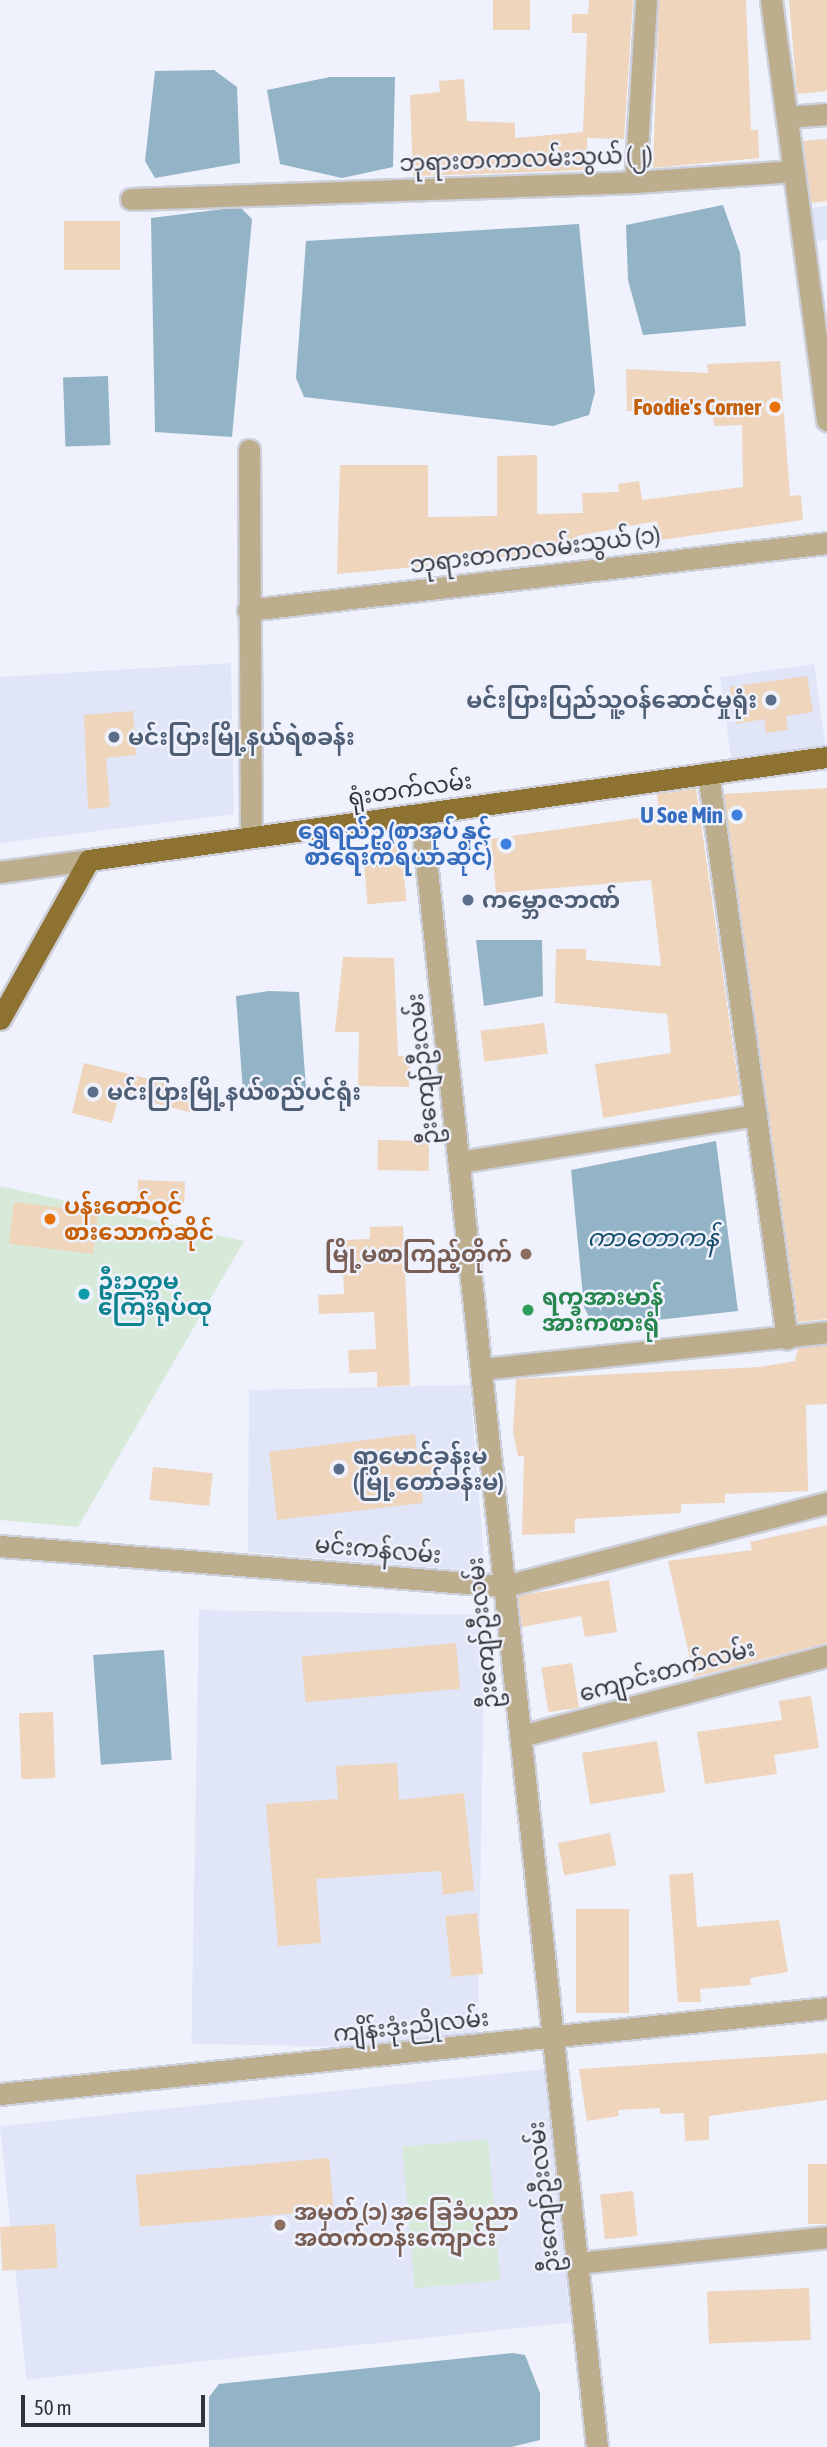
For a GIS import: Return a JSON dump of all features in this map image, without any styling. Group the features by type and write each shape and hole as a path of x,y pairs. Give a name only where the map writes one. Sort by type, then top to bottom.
{"main road":[{"name":"ရုံးတက်လမ်း","path":"89,860 827,757"},
{"path":"0,1019 89,860"}],"street":[{"path":"635,182 646,0"},
{"path":"771,0 827,420"},
{"path":"787,117 827,114"},
{"name":"ဘုရားတကာလမ်းသွယ် (၂)","path":"131,199 635,182 794,171"},
{"path":"249,450 251,837"},
{"name":"ဘုရားတကာလမ်းသွယ် (၁)","path":"248,610 827,542"},
{"path":"708,773 787,1339"},
{"name":"ဦးကျော်ဦးလမ်း","path":"422,814 597,2447"},
{"name":"ရုံးတက်လမ်း","path":"0,872 89,860"},
{"path":"459,1162 756,1115"},
{"path":"481,1369 787,1339 827,1332"},
{"name":"မင်းကန်လမ်း","path":"0,1546 505,1586 827,1503"},
{"name":"ကျောင်းတက်လမ်း","path":"521,1736 827,1656"},
{"name":"ကျိန်းဒုံးညိုလမ်း","path":"0,2094 827,2008"},
{"path":"578,2263 827,2237"}],"shaded area":[{"path":"827,206 827,240 808,242 804,209"},
{"path":"231,663 234,814 0,843 0,677"},
{"path":"814,664 825,745 731,758 720,677"},
{"path":"470,1385 485,1572 248,1552 249,1390"},
{"path":"199,1610 485,1615 477,2049 191,2044"},
{"name":"အမှတ် (၁) အခြေခံပညာ အထက်တန်းကျောင်း","path":"544,2069 571,2323 27,2380 0,2126"}],"green space":[{"path":"0,1186 244,1241 78,1527 0,1520"},
{"path":"488,2139 500,2280 415,2288 402,2146"}],"water":[{"path":"214,70 237,87 240,163 155,178 145,161 155,71"},
{"path":"330,77 395,77 393,167 342,178 280,164 267,90"},
{"path":"723,205 740,253 746,326 643,335 628,280 626,225"},
{"path":"240,207 252,219 232,437 155,432 151,218"},
{"path":"579,224 595,392 589,415 553,426 304,397 296,378 306,241"},
{"path":"108,376 110,445 65,447 63,378"},
{"path":"476,940 542,940 543,996 484,1006"},
{"path":"269,991 299,992 306,1089 243,1092 236,996"},
{"name":"ကာတောကန်","path":"716,1141 738,1311 594,1327 584,1307 571,1170"},
{"path":"164,1650 172,1760 101,1765 93,1655"},
{"path":"512,2353 525,2355 540,2393 540,2440 511,2447 209,2447 209,2397 219,2384"}],"building":[{"path":"493,0 530,0 530,30 493,30"},
{"path":"589,0 633,0 624,139 587,138 588,170 413,176 410,95 440,92 439,81 464,79 467,121 515,123 515,138 583,132 587,33 572,33 572,14 588,14"},
{"path":"659,0 746,0 751,130 758,130 759,158 653,168"},
{"path":"789,0 827,0 827,91 797,94"},
{"path":"827,139 827,201 811,203 803,141"},
{"path":"64,221 120,221 120,270 64,270"},
{"path":"780,361 790,496 801,495 803,520 660,540 657,521 577,536 577,555 427,559 428,566 337,574 340,465 428,465 428,517 497,516 497,456 537,455 537,514 583,513 582,493 619,492 618,484 639,481 642,500 743,487 742,425 714,426 713,414 627,411 626,369 708,373 707,364"},
{"path":"807,676 813,712 786,716 788,730 766,733 764,719 736,724 730,687"},
{"path":"133,711 136,755 106,758 110,807 88,809 84,715"},
{"path":"827,788 827,1319 798,1322 724,794"},
{"path":"696,789 740,1095 603,1118 595,1064 671,1053 667,1014 555,1003 556,949 586,949 586,960 661,966 651,880 496,893 491,839 659,815 657,794"},
{"path":"401,839 406,901 368,904 362,842"},
{"path":"343,957 394,958 398,1056 410,1056 409,1087 358,1086 359,1032 335,1032"},
{"path":"544,1023 548,1054 484,1062 480,1031"},
{"path":"84,1063 198,1091 193,1113 119,1094 112,1123 72,1113"},
{"path":"378,1140 429,1141 428,1171 377,1170"},
{"path":"138,1180 185,1182 184,1206 137,1204"},
{"path":"14,1202 98,1212 93,1254 9,1244"},
{"path":"403,1226 410,1385 377,1387 377,1372 349,1373 348,1350 376,1349 374,1312 319,1314 318,1295 344,1294 342,1240 370,1239 370,1227"},
{"path":"827,1345 827,1404 806,1405 808,1491 725,1494 725,1503 681,1504 681,1513 575,1519 575,1533 522,1535 524,1456 518,1456 513,1432 516,1379 760,1367 795,1361 798,1348"},
{"path":"415,1434 417,1455 436,1453 439,1477 421,1480 423,1503 277,1520 269,1452"},
{"path":"153,1467 213,1473 209,1506 150,1500"},
{"path":"827,1525 827,1643 694,1677 668,1561 752,1550 750,1542"},
{"path":"609,1580 617,1632 585,1637 581,1616 522,1627 518,1596"},
{"path":"456,1643 460,1689 306,1702 302,1657"},
{"path":"572,1663 579,1707 548,1712 541,1668"},
{"path":"811,1696 819,1748 774,1755 777,1774 705,1784 697,1732 782,1720 779,1701"},
{"path":"53,1712 55,1778 21,1779 19,1713"},
{"path":"657,1741 665,1792 590,1804 582,1753"},
{"path":"397,1763 399,1800 464,1793 474,1890 443,1895 441,1871 316,1879 321,1943 278,1946 266,1804 338,1799 336,1766"},
{"path":"610,1833 616,1865 564,1876 558,1843"},
{"path":"693,1873 697,1927 779,1920 788,1972 750,1978 751,1985 700,1989 701,2002 678,2002 669,1875"},
{"path":"576,1909 629,1909 629,2013 576,2013"},
{"path":"477,1913 483,1974 452,1977 445,1916"},
{"path":"827,2053 827,2100 709,2116 709,2140 685,2141 684,2113 660,2114 660,2108 618,2110 619,2116 587,2121 579,2069"},
{"path":"329,2158 334,2210 140,2227 136,2175"},
{"path":"808,2164 827,2164 827,2224 808,2224"},
{"path":"633,2191 638,2236 605,2239 600,2194"},
{"path":"55,2224 57,2268 2,2271 0,2227"},
{"path":"809,2288 811,2340 709,2344 707,2292"}],"place":[{"name":"Foodie's Corner","path":"775,407"},
{"name":"မင်းပြားပြည်သူ့ဝန်ဆောင်မှုရုံး","path":"771,700"},
{"name":"မင်းပြားမြို့နယ်ရဲစခန်း","path":"114,737"},
{"name":"U Soe Min","path":"737,815"},
{"name":"ရွှေရည်ဥ (စာအုပ် နှင့် စာရေးကိရိယာဆိုင်)","path":"506,844"},
{"name":"ကမ္ဘောဇဘဏ်","path":"468,900"},
{"name":"မင်းပြားမြို့နယ်စည်ပင်ရုံး","path":"93,1092"},
{"name":"ပန်းတော်ဝင် စားသောက်ဆိုင်","path":"50,1219"},
{"name":"မြို့မစာကြည့်တိုက်","path":"526,1254"},
{"name":"ဦးဥတ္တမ ကြေးရုပ်ထု","path":"84,1294"},
{"name":"ရက္ခအားမာန် အားကစားရုံ","path":"528,1310"},
{"name":"ရာမောင်ခန်းမ (မြို့တော်ခန်းမ)","path":"339,1469"},
{"name":"အမှတ် (၁) အခြေခံပညာ အထက်တန်းကျောင်း","path":"280,2225"}]}
